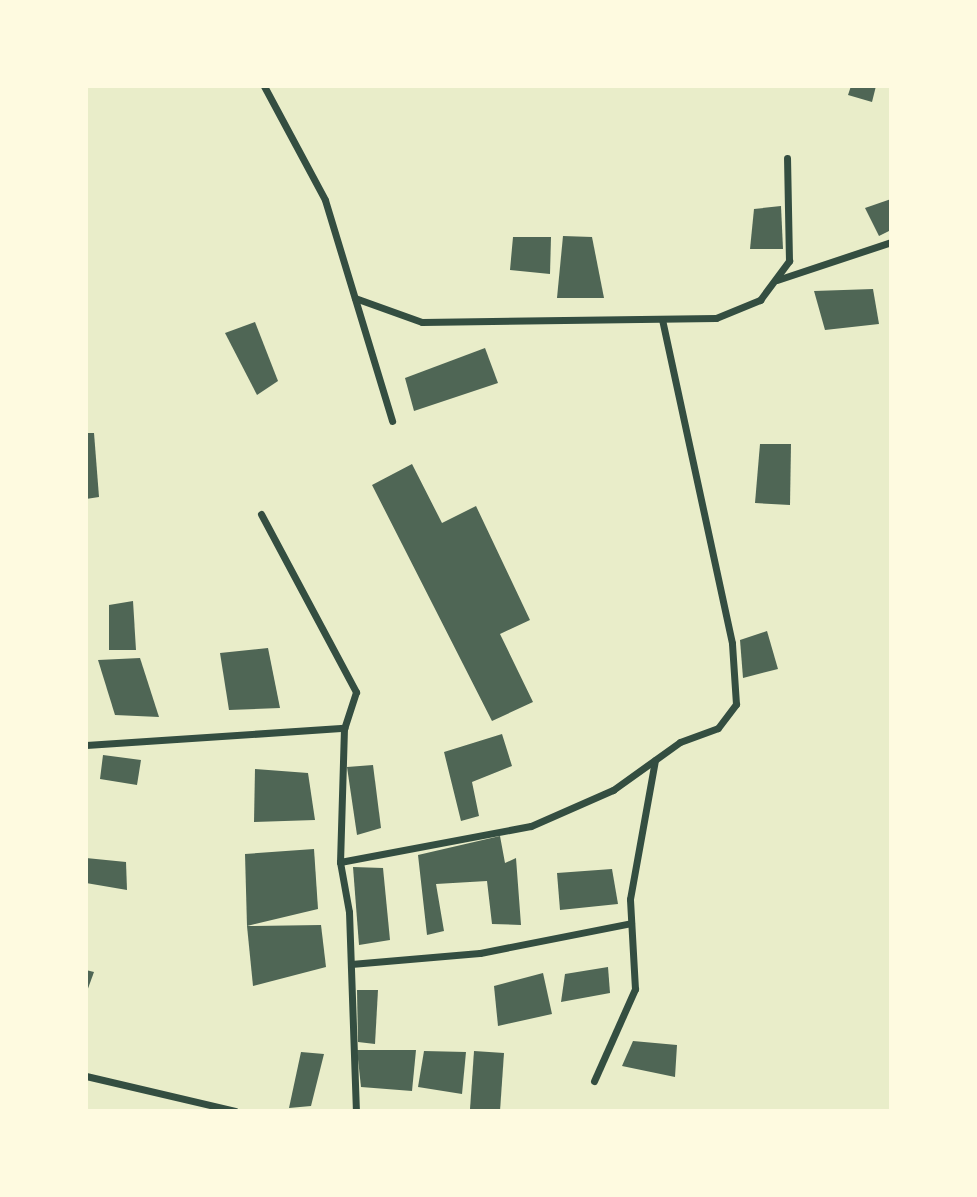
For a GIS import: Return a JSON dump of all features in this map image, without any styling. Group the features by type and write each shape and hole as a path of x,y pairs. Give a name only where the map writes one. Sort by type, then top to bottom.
{"street":[{"path":"264,86 325,200 392,421"},
{"path":"355,298 422,322 716,318 760,300 789,261 787,158"},
{"path":"776,281 891,242"},
{"path":"340,862 531,826 613,790 680,742 718,729 736,704 732,643 662,319"},
{"path":"261,514 356,692 344,728 340,862 351,964 356,1111"},
{"path":"86,745 344,728"},
{"path":"594,1081 635,989 631,923 655,760"},
{"path":"351,964 480,953 631,923"},
{"path":"86,1076 230,1111"}],"building":[{"path":"851,86 876,86 872,102 848,95"},
{"path":"891,199 891,230 879,236 865,208"},
{"path":"781,206 783,249 750,249 754,209"},
{"path":"563,236 592,237 604,298 557,298"},
{"path":"513,237 551,237 550,274 510,270"},
{"path":"873,289 879,324 825,330 814,291"},
{"path":"255,322 278,381 257,395 225,333"},
{"path":"485,348 498,383 414,411 405,378"},
{"path":"86,433 94,433 99,497 86,499"},
{"path":"760,444 791,444 790,505 755,503"},
{"path":"412,464 442,523 476,506 530,620 500,634 533,702 492,721 372,485"},
{"path":"133,601 136,650 109,650 109,605"},
{"path":"767,631 778,669 743,678 740,640"},
{"path":"268,648 280,708 229,710 220,653"},
{"path":"140,658 159,717 115,715 98,660"},
{"path":"502,734 512,766 472,782 479,816 461,821 444,752"},
{"path":"103,755 141,760 137,785 100,779"},
{"path":"373,765 381,828 357,835 347,767"},
{"path":"255,769 308,773 315,820 254,822"},
{"path":"500,836 505,863 516,858 521,925 492,924 487,881 436,884 444,931 427,935 418,855"},
{"path":"314,849 318,909 247,926 245,854"},
{"path":"86,858 126,862 127,890 86,883"},
{"path":"353,867 383,868 390,940 359,945"},
{"path":"612,869 618,904 560,910 557,873"},
{"path":"321,925 326,967 253,986 247,926"},
{"path":"608,967 610,993 561,1002 565,974"},
{"path":"86,970 94,972 86,994"},
{"path":"543,973 552,1014 498,1026 494,986"},
{"path":"357,990 378,990 375,1044 358,1042"},
{"path":"633,1041 677,1045 675,1077 622,1066"},
{"path":"357,1050 416,1050 412,1091 361,1087"},
{"path":"424,1051 466,1052 462,1094 418,1087"},
{"path":"474,1051 504,1053 500,1111 470,1109"},
{"path":"301,1052 324,1054 311,1106 289,1108"}]}
